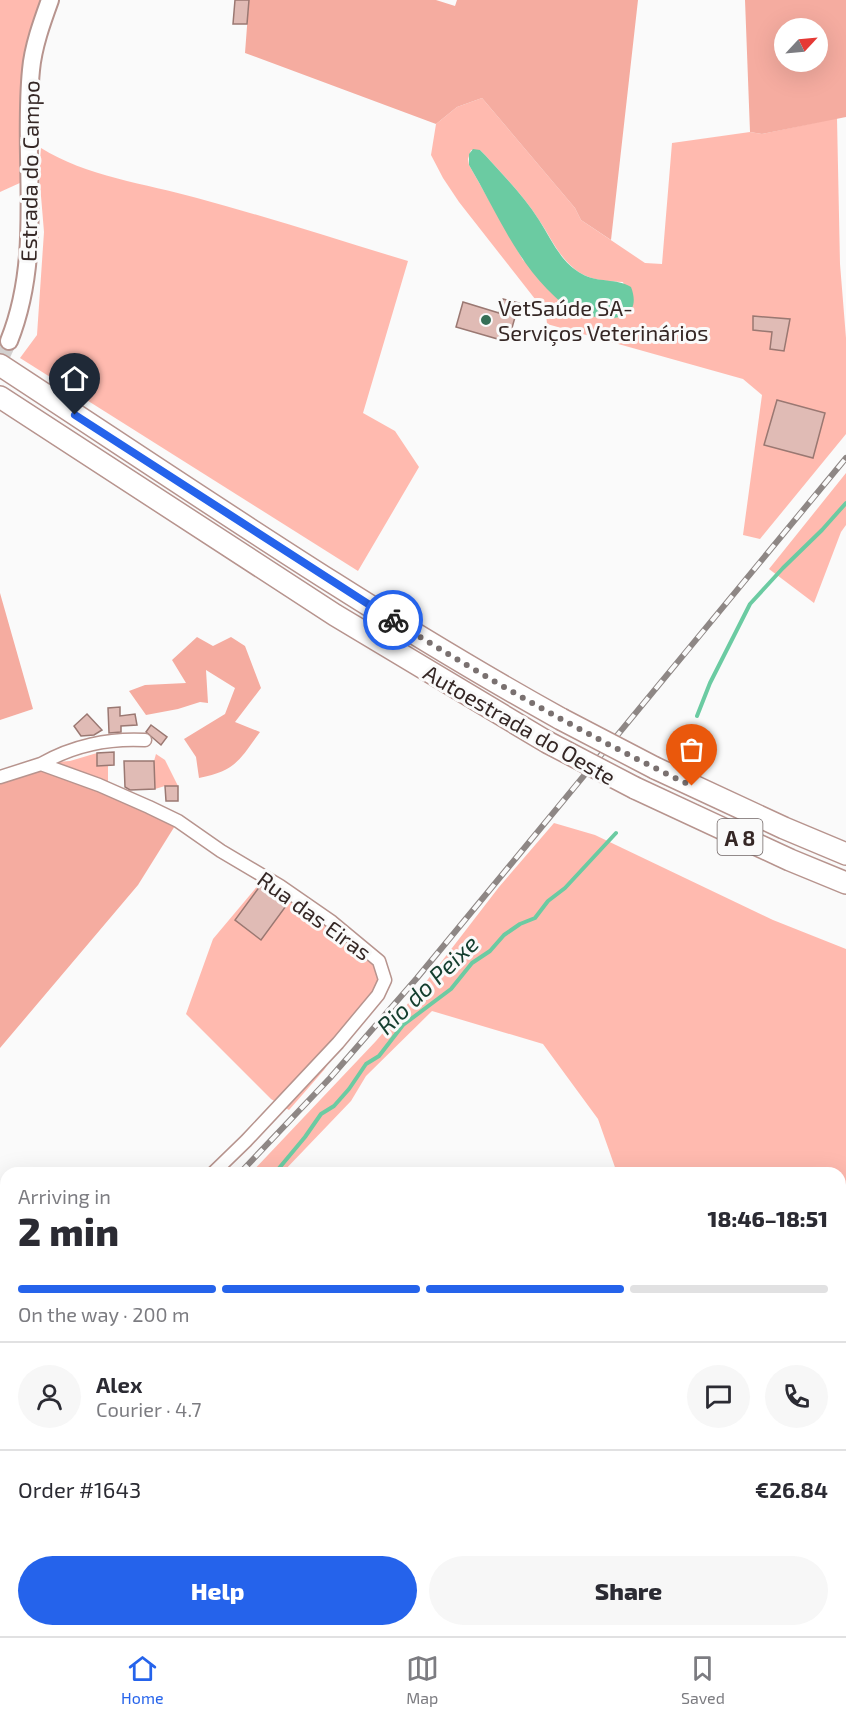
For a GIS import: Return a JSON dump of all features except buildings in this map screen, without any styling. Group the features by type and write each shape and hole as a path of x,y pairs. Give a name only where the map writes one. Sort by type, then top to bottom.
{"highway":[{"name":"Autoestrada do Oeste","path":"0,365 323,576 482,675 655,768 742,810 846,854"},
{"name":"Autoestrada do Oeste","path":"0,397 334,615 547,742 635,788 790,860 846,883"}],"street":[{"name":"Estrada do Campo","path":"9,342 18,316 30,248 31,68 50,0"},
{"path":"0,777 94,744 127,739 145,740"},
{"name":"Rua das Eiras","path":"41,764 99,785 178,821 332,922 379,961 385,980 378,995 338,1043 219,1167"}],"shaded area":[{"path":"0,0 45,0 22,182 0,192"},
{"path":"249,0 436,0 455,6 457,0 638,0 611,240 581,220 575,208 482,98 457,107 436,124 245,53"},
{"path":"745,0 846,0 846,117 762,134 750,132"},
{"path":"482,98 575,208 581,220 645,263 662,264 672,143 750,132 762,134 837,118 840,264 846,338 846,434 760,539 743,535 762,395 743,379 547,324 546,313 459,202 431,155 436,124 457,107","holes":["471,150 480,150 527,203 568,263 574,269 592,278 623,282 632,310 622,317 605,318 523,260 469,165"]},
{"path":"41,148 77,166 224,205 408,261 363,413 395,431 419,467 358,571 20,358 37,335 44,232 39,172"},
{"path":"473,149 480,150 520,194 557,250 574,269 594,279 620,282 631,287 634,300 631,310 613,318 589,316 565,305 547,289 524,261 469,165 469,154"},
{"path":"846,473 846,525 841,532 814,603 769,569"},
{"path":"0,593 33,709 0,720"},
{"path":"197,637 213,646 231,637 245,646 261,688 235,722 260,732 241,757 229,768 199,778 196,757 184,739 225,714 235,688 206,670 208,703 200,702 146,715 129,691 145,685 186,683 172,660"},
{"path":"97,753 97,766 108,766 108,782 56,762 70,761"},
{"path":"156,754 165,760 178,786 155,789"},
{"path":"41,764 178,821 138,885 0,1048 0,777"},
{"path":"554,823 595,835 773,920 846,949 846,1167 615,1167 598,1119 543,1044 432,1011 366,1076 351,1101 288,1167 257,1167 376,1041 422,987 499,887"},
{"path":"265,877 366,951 385,980 324,1070 289,1110 271,1099 186,1014 213,939"}],"waterway":[{"path":"697,716 710,683 750,604 846,503"},
{"name":"Rio do Peixe","path":"280,1167 321,1114 334,1106 366,1064 379,1056 403,1025 451,989 472,963 490,951 504,935 520,924 535,918 548,901 565,888 616,833"}],"tunnel":[{"path":"0,360 9,341"}],"railway":[{"path":"246,1167 330,1078 417,978 846,458"}],"way so far":[{"path":"393,620 492,681 692,786"}],"place":[{"name":"VetSaúde SA- Serviços Veterinários","path":"486,320"}],"route":[{"path":"75,415 393,620"}]}
